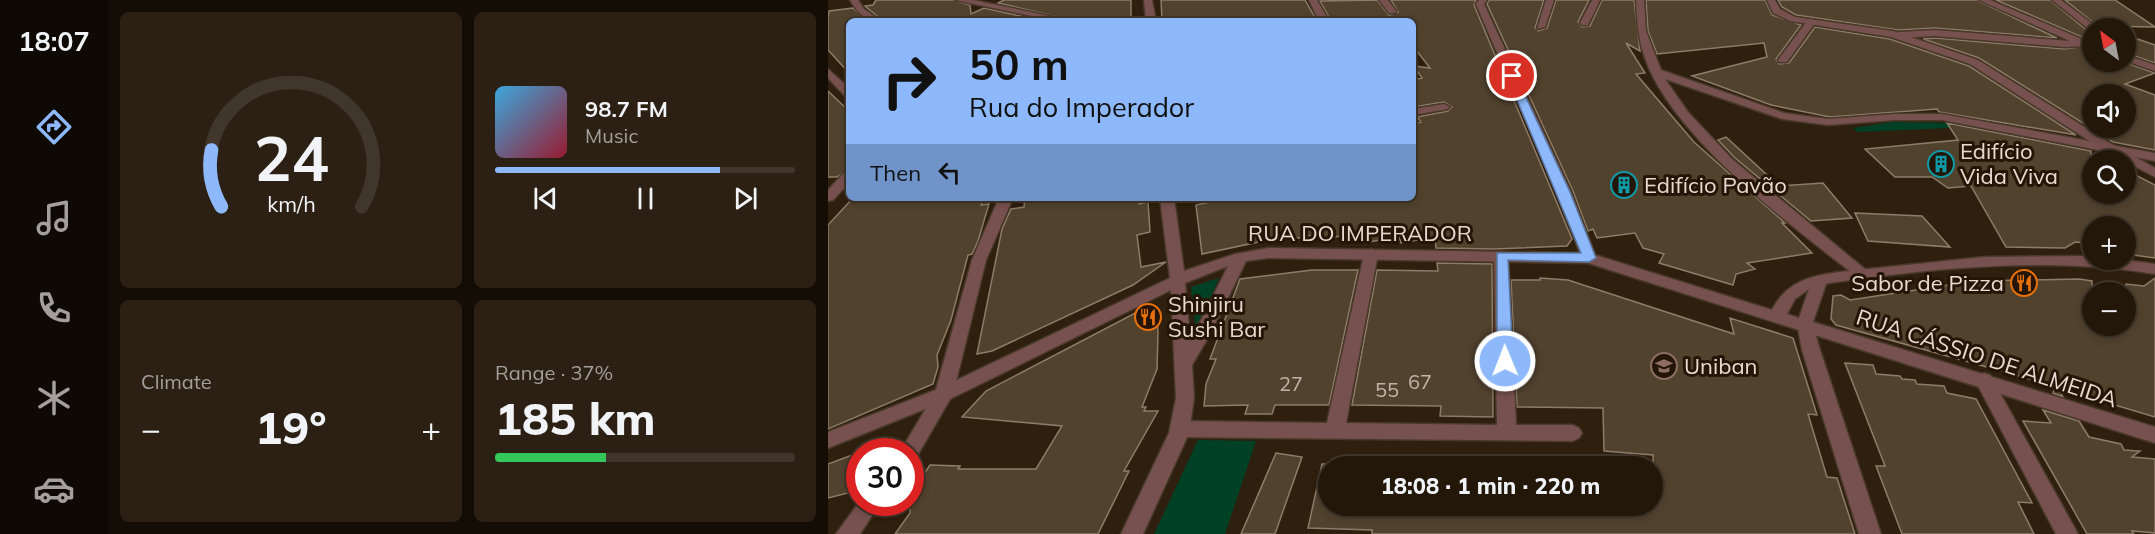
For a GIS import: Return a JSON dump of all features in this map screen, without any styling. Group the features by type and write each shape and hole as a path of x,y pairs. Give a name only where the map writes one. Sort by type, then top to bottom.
{"street":[{"path":"854,0 861,11 872,18"},
{"path":"959,0 1053,18"},
{"path":"1149,0 1151,18"},
{"path":"1313,0 1322,18"},
{"path":"1383,0 1392,11"},
{"path":"1540,27 1550,0"},
{"path":"1585,23 1596,0"},
{"path":"1640,0 1643,37 1656,72 1667,93 1680,110 1726,161 1864,275"},
{"path":"1771,0 1771,5 1779,13 1810,23 1899,35 1945,50 1989,69 2106,146 2155,173"},
{"path":"1983,0 2082,40"},
{"path":"2056,0 2082,20"},
{"path":"1479,1 1564,192 1589,258"},
{"path":"1783,60 1810,23"},
{"path":"1899,35 1935,33 2056,44 2082,43"},
{"path":"2136,61 2155,68"},
{"path":"828,72 846,91"},
{"path":"1656,72 1687,81 1760,110 1794,118 1828,122 1895,117 1942,117 2155,157"},
{"path":"1416,112 1444,107"},
{"path":"828,197 846,179"},
{"path":"917,438 944,394 979,260 1005,201"},
{"path":"1132,534 1180,429 1185,398 1178,279 1167,201"},
{"name":"RUA DO IMPERADOR","path":"828,440 944,394 1178,279 1240,257 1302,253 1589,258 1805,323"},
{"path":"1335,430 1371,254"},
{"path":"1502,256 1507,431"},
{"path":"1184,364 1204,332 1240,257"},
{"path":"1778,315 1790,294 1799,287 1820,280 1978,261 2040,259 2099,262 2155,269"},
{"path":"1820,280 1805,323 1811,350 1870,534"},
{"name":"RUA CÁSSIO DE ALMEIDA","path":"1805,323 2155,435"},
{"path":"1984,380 2067,534"},
{"path":"1180,429 1572,433"},
{"path":"847,534 860,516"}],"green space":[{"path":"1892,122 1947,123 1950,128 1858,132 1853,128"},
{"path":"1219,278 1196,333 1191,287"},
{"path":"1198,440 1256,441 1225,534 1154,534"}],"building":[{"path":"876,0 953,0 970,5 971,14 984,8 1030,18 879,18 865,6 873,5"},
{"path":"1004,0 1131,0 1131,18 1063,18 998,3"},
{"path":"1161,0 1305,0 1315,18 1162,18"},
{"path":"1377,0 1389,15 1398,12 1391,0 1476,0 1474,5 1572,239 1567,246 1494,249 1436,248 1435,237 1401,243 1399,236 1365,243 1362,236 1347,239 1345,235 1320,240 1318,234 1299,238 1282,237 1202,254 1196,205 1215,201 1416,201 1416,123 1421,122 1417,117 1448,111 1452,107 1444,102 1416,107 1416,79 1422,78 1416,66 1430,68 1416,50 1416,18 1329,18 1320,1"},
{"path":"1489,0 1544,0 1535,28 1538,31 1547,28 1556,0 1589,0 1578,22 1582,27 1590,26 1602,0 1634,0 1640,51 1626,43 1645,73 1636,74 1694,142 1785,223 1782,223 1812,253 1747,263 1755,269 1736,274 1733,285 1659,263 1664,254 1643,248 1635,233 1597,238 1593,229 1588,231 1573,191 1487,4"},
{"path":"1646,0 1765,0 1772,15 1801,25 1776,59 1779,64 1789,63 1815,27 1890,39 1969,66 2076,135 1939,112 1937,109 1830,117 1771,105 1692,76 1767,57 1764,43 1657,54 1648,31"},
{"path":"1778,0 1977,0 2057,38 1935,28 1898,30 1796,15 1782,7"},
{"path":"1996,0 2050,0 2082,26 2082,37"},
{"path":"2065,0 2115,0 2155,27 2136,27 2136,18 2088,18"},
{"path":"853,8 865,18 846,18 846,70 828,50 829,11"},
{"path":"1935,38 2065,49 2082,46 2082,72 2136,72 2136,66 2155,73 2125,84 2082,84 2082,123 1979,58 1923,39"},
{"path":"2136,38 2155,45 2155,63 2136,56"},
{"path":"2136,88 2155,95 2155,150 2113,142 2107,138 2136,138"},
{"path":"828,91 846,108 846,172 837,177 828,177"},
{"path":"1947,123 2086,150 2082,150 2082,204 2136,204 2136,175 2155,185 2155,258 2136,255 2136,216 2082,216 2082,242 2075,242 2065,248 2006,247 1971,186 1948,188 1932,177 1895,177 1865,149 1958,140"},
{"path":"1726,137 1779,186 1823,183 1852,218 1811,221 1735,158 1718,140"},
{"path":"850,201 983,201 981,205 989,204 978,241 972,254 968,255 951,320 937,355 938,367 933,384 828,429 828,225"},
{"path":"1025,201 1139,201 1139,204 1148,202 1150,232 1137,235 1141,267 1166,262 1133,285 992,351 977,354 1002,229 1011,209 1024,207"},
{"path":"1855,213 1922,216 1950,247 1868,241"},
{"path":"1437,263 1492,264 1493,417 1440,416 1441,406 1352,405 1377,270 1438,271"},
{"path":"1312,270 1358,270 1329,405 1275,405 1272,414 1245,414 1248,405 1204,406 1206,384 1216,359 1210,359 1240,279"},
{"path":"1540,278 1568,280 1734,334 1730,318 1793,338 1817,415 1808,414 1827,477 1837,478 1855,534 1372,534 1372,530 1308,528 1318,482 1318,516 1663,516 1663,456 1604,451 1603,408 1517,407 1511,280 1540,280"},
{"path":"2155,278 2155,417 2058,388 2063,397 2053,393 2055,386 1836,325 1831,319 1833,296 1841,295 1850,300 1975,281 2079,279 2092,281 2082,282 2082,336 2136,336 2136,285 2144,286"},
{"path":"1141,310 1157,313 1157,369 1142,407 1146,407 1144,411 1158,411 1124,471 1129,471 1098,534 895,534 908,516 924,516 924,474 930,465 960,466 958,469 1036,469 1062,426 962,417 986,391"},
{"path":"1845,363 1873,365 1876,374 1900,376 1902,379 1915,380 1917,384 1944,386 1947,393 1976,399 2032,503 2018,502 2034,534 1902,534 1876,466 1885,466"},
{"path":"2043,410 2079,421 2089,437 2121,444 2124,450 2140,451 2132,457 2155,459 2155,533 2132,531 2134,534 2087,534 2023,421 2051,423"},
{"path":"1276,453 1302,457 1275,534 1241,534"},
{"path":"846,457 846,494 828,498 828,464"}],"place":[{"name":"Edifício Vida Viva","path":"1941,164"},
{"name":"Edifício Pavão","path":"1624,185"},
{"name":"Sabor de Pizza","path":"2024,283"},
{"name":"Shinjiru Sushi Bar","path":"1148,317"},
{"name":"Uniban","path":"1664,366"}],"route":[{"path":"1505,361 1502,256 1589,258 1564,192 1512,76"}]}
